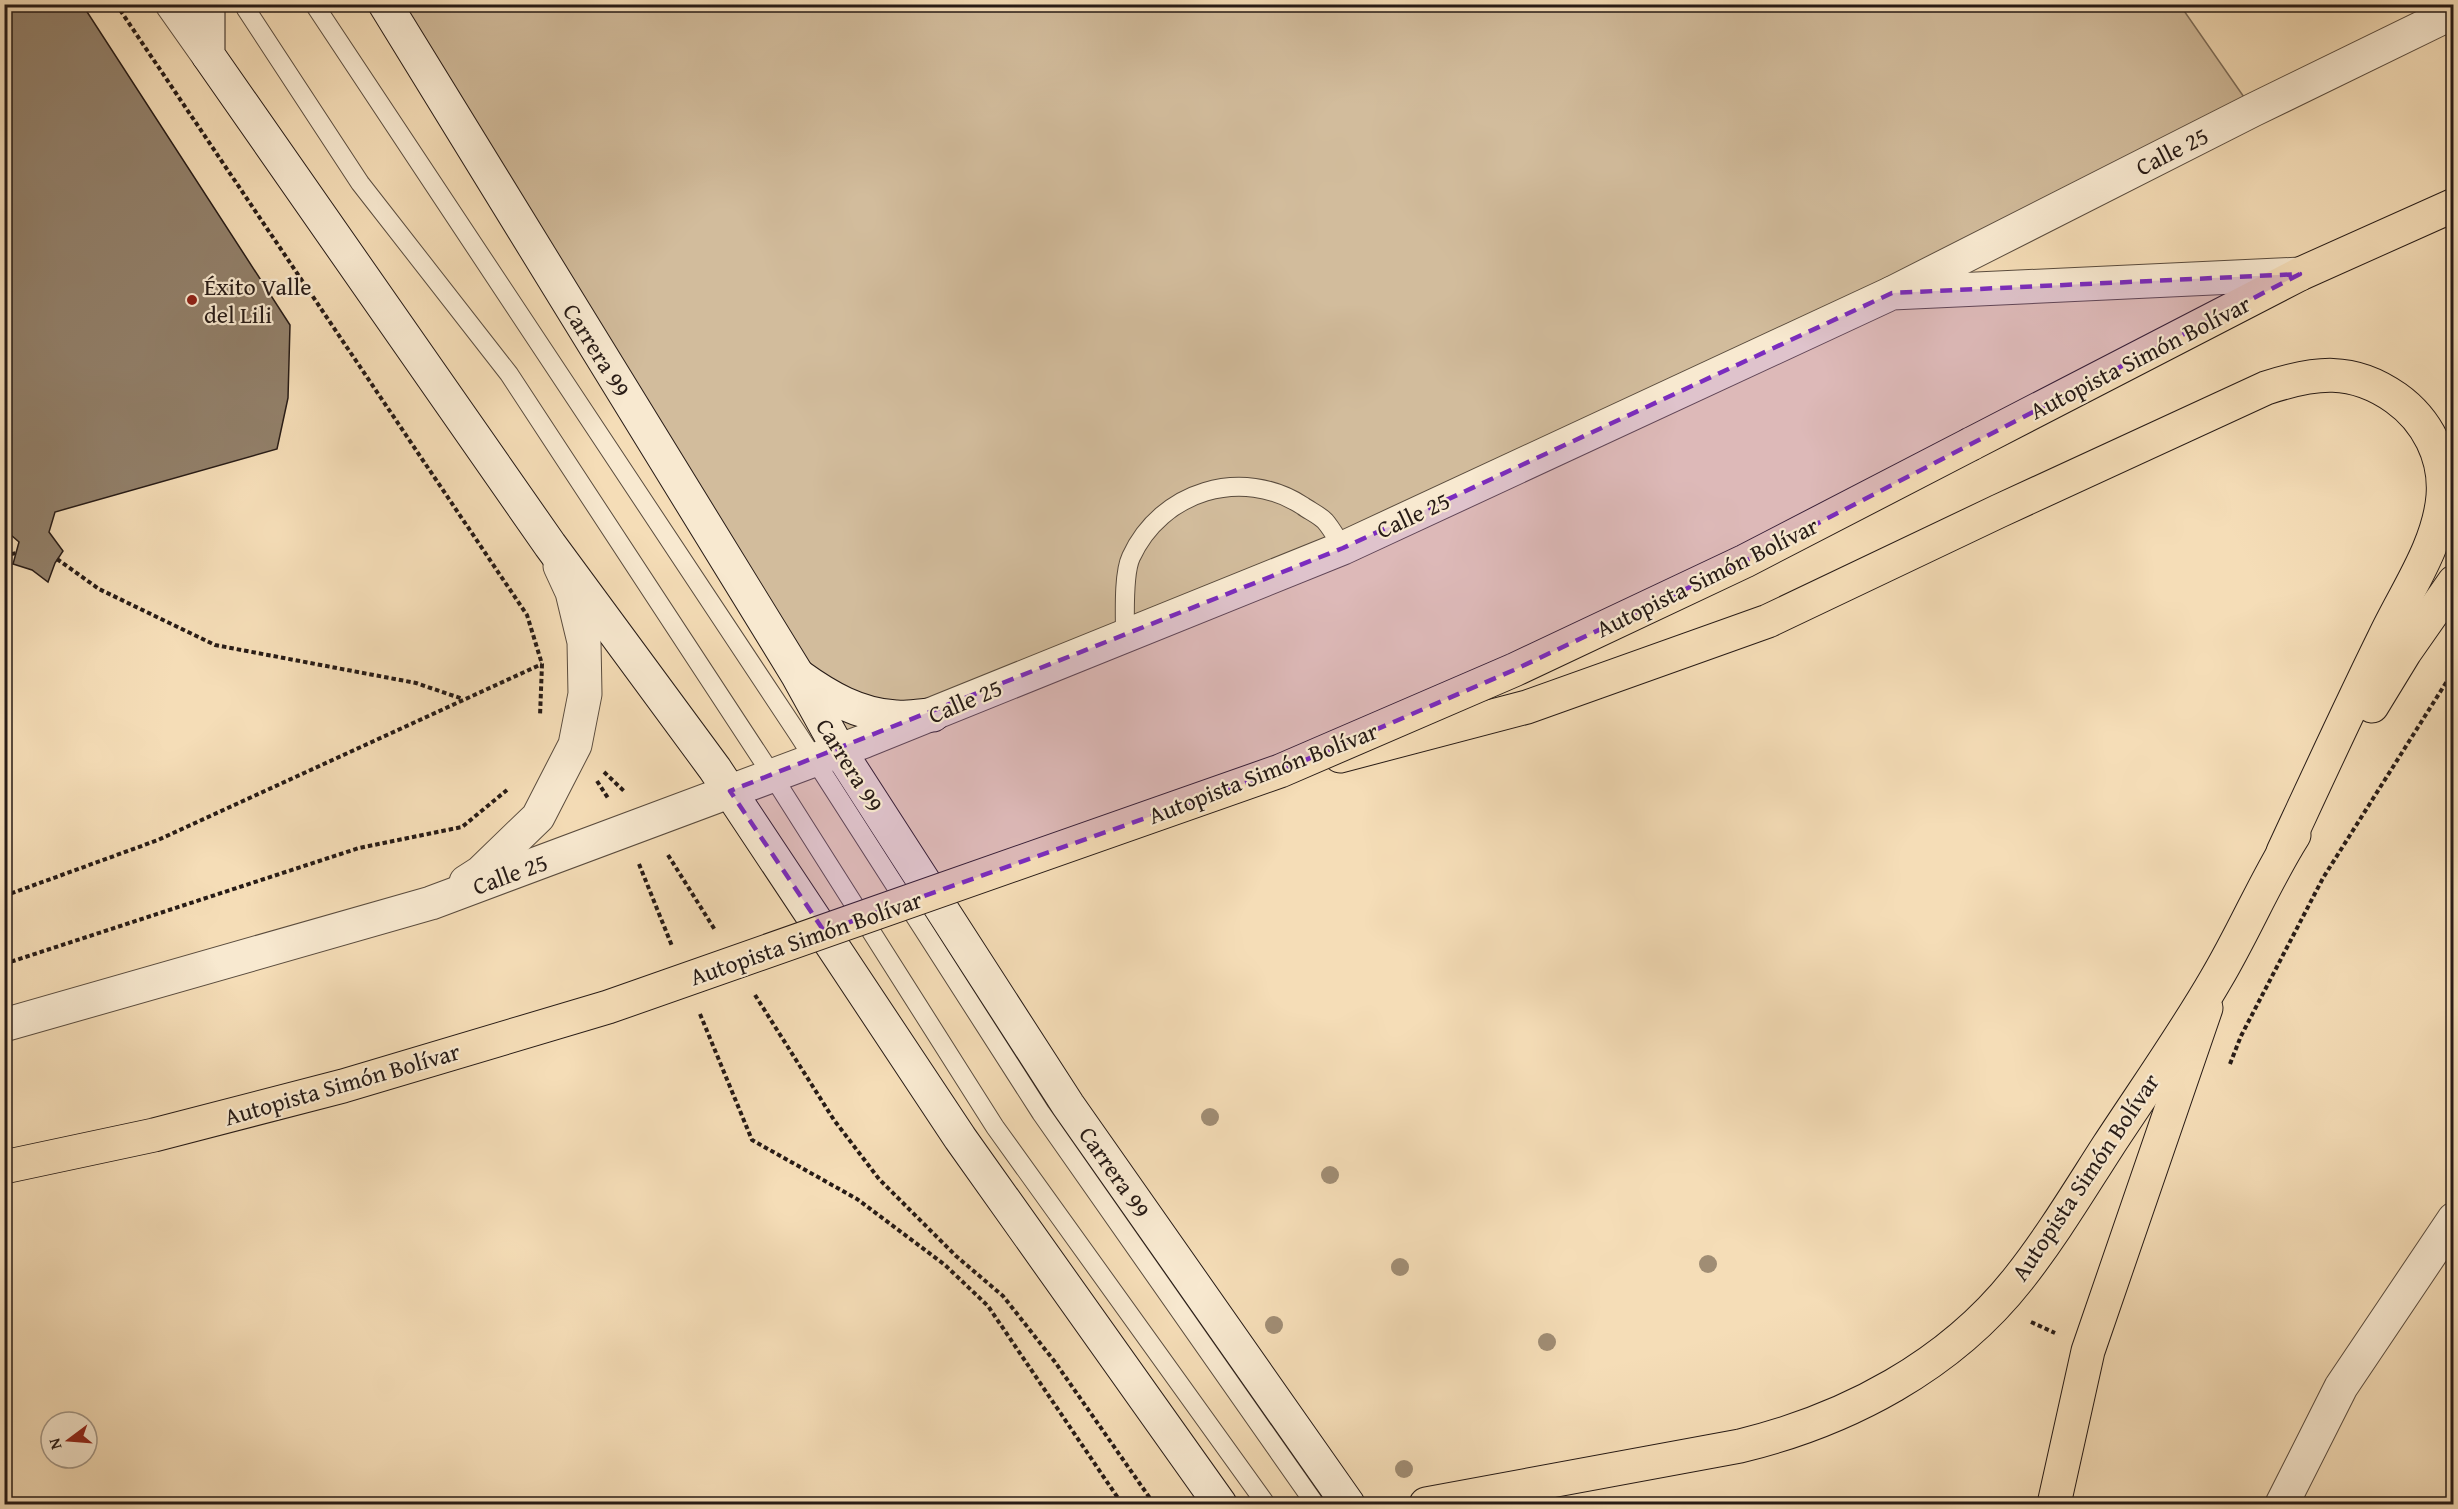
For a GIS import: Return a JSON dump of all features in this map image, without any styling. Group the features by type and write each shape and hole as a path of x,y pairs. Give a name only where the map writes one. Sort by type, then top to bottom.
{"main road":[{"name":"Autopista Simón Bolívar","path":"4,1167 154,1135 344,1086 608,1007 1280,771 1514,670 1744,561 2300,274 2454,205"},
{"path":"1280,771 1527,707 1757,625 2266,388 2323,374 2349,376 2389,393 2414,413 2430,436 2441,464 2443,495 2438,526 2283,852"},
{"name":"Autopista Simón Bolívar","path":"1426,1504 1740,1446 1782,1436 1824,1421 1899,1383 1961,1336 2018,1279 2056,1227 2216,979 2283,852 2404,652 2454,582"},
{"path":"2054,1504 2088,1351 2216,979"}],"street":[{"path":"172,4 550,545 730,790 960,1138 1220,1504"},
{"path":"208,4 208,55"},
{"name":"Carrera 99","path":"385,4 797,675 827,755 1068,1105 1348,1504"},
{"name":"Calle 25","path":"4,1025 431,903 637,828 730,790 933,715 1125,634 1343,548 1892,293 2231,121 2454,12"},
{"name":"Calle 25","path":"1892,293 2300,274"},
{"path":"431,903 480,873 538,817 575,745 585,694 584,642 572,592 550,545"},
{"path":"797,675 826,695 858,710 895,717 933,715"},
{"path":"2282,1504 2341,1387 2454,1218"}],"lane":[{"path":"245,4 246,9 360,183 509,374 772,775 995,1127 1266,1504"},
{"path":"314,4 827,755 1041,1113 1314,1504"},
{"path":"1125,634 1125,603 1130,559 1150,526 1179,502 1214,488 1251,486 1288,496 1325,520 1343,548"}],"path":[{"path":"116,4 527,615 542,664 539,725 575,745 635,801 637,828 675,953"},
{"path":"4,556 16,553"},
{"path":"57,559 99,589 216,645 416,684 464,699"},
{"path":"4,896 158,840 542,664"},
{"path":"2228,1067 2241,1036 2323,878 2454,670"},
{"path":"575,745 615,809 637,828 716,932"},
{"path":"4,964 359,848 462,827 506,791 511,783"},
{"path":"753,991 834,1120 879,1179 956,1256 1003,1296 1055,1362 1154,1504"},
{"path":"698,1008 752,1140 856,1199 945,1265 988,1306 1122,1504"}],"highlighted area":[{"path":"2300,274 1745,561 1514,670 1280,771 824,931 730,791 1343,548 1892,293"}],"shaded area":[{"path":"385,5 2180,5 2253,110 1892,293 839,750"}],"building":[{"path":"4,4 82,4 290,325 288,398 277,449 55,512 49,532 63,551 55,563 48,582 32,570 13,564 19,542 4,529"}],"place":[{"name":"Éxito Valle del Lili","path":"192,300"}]}
